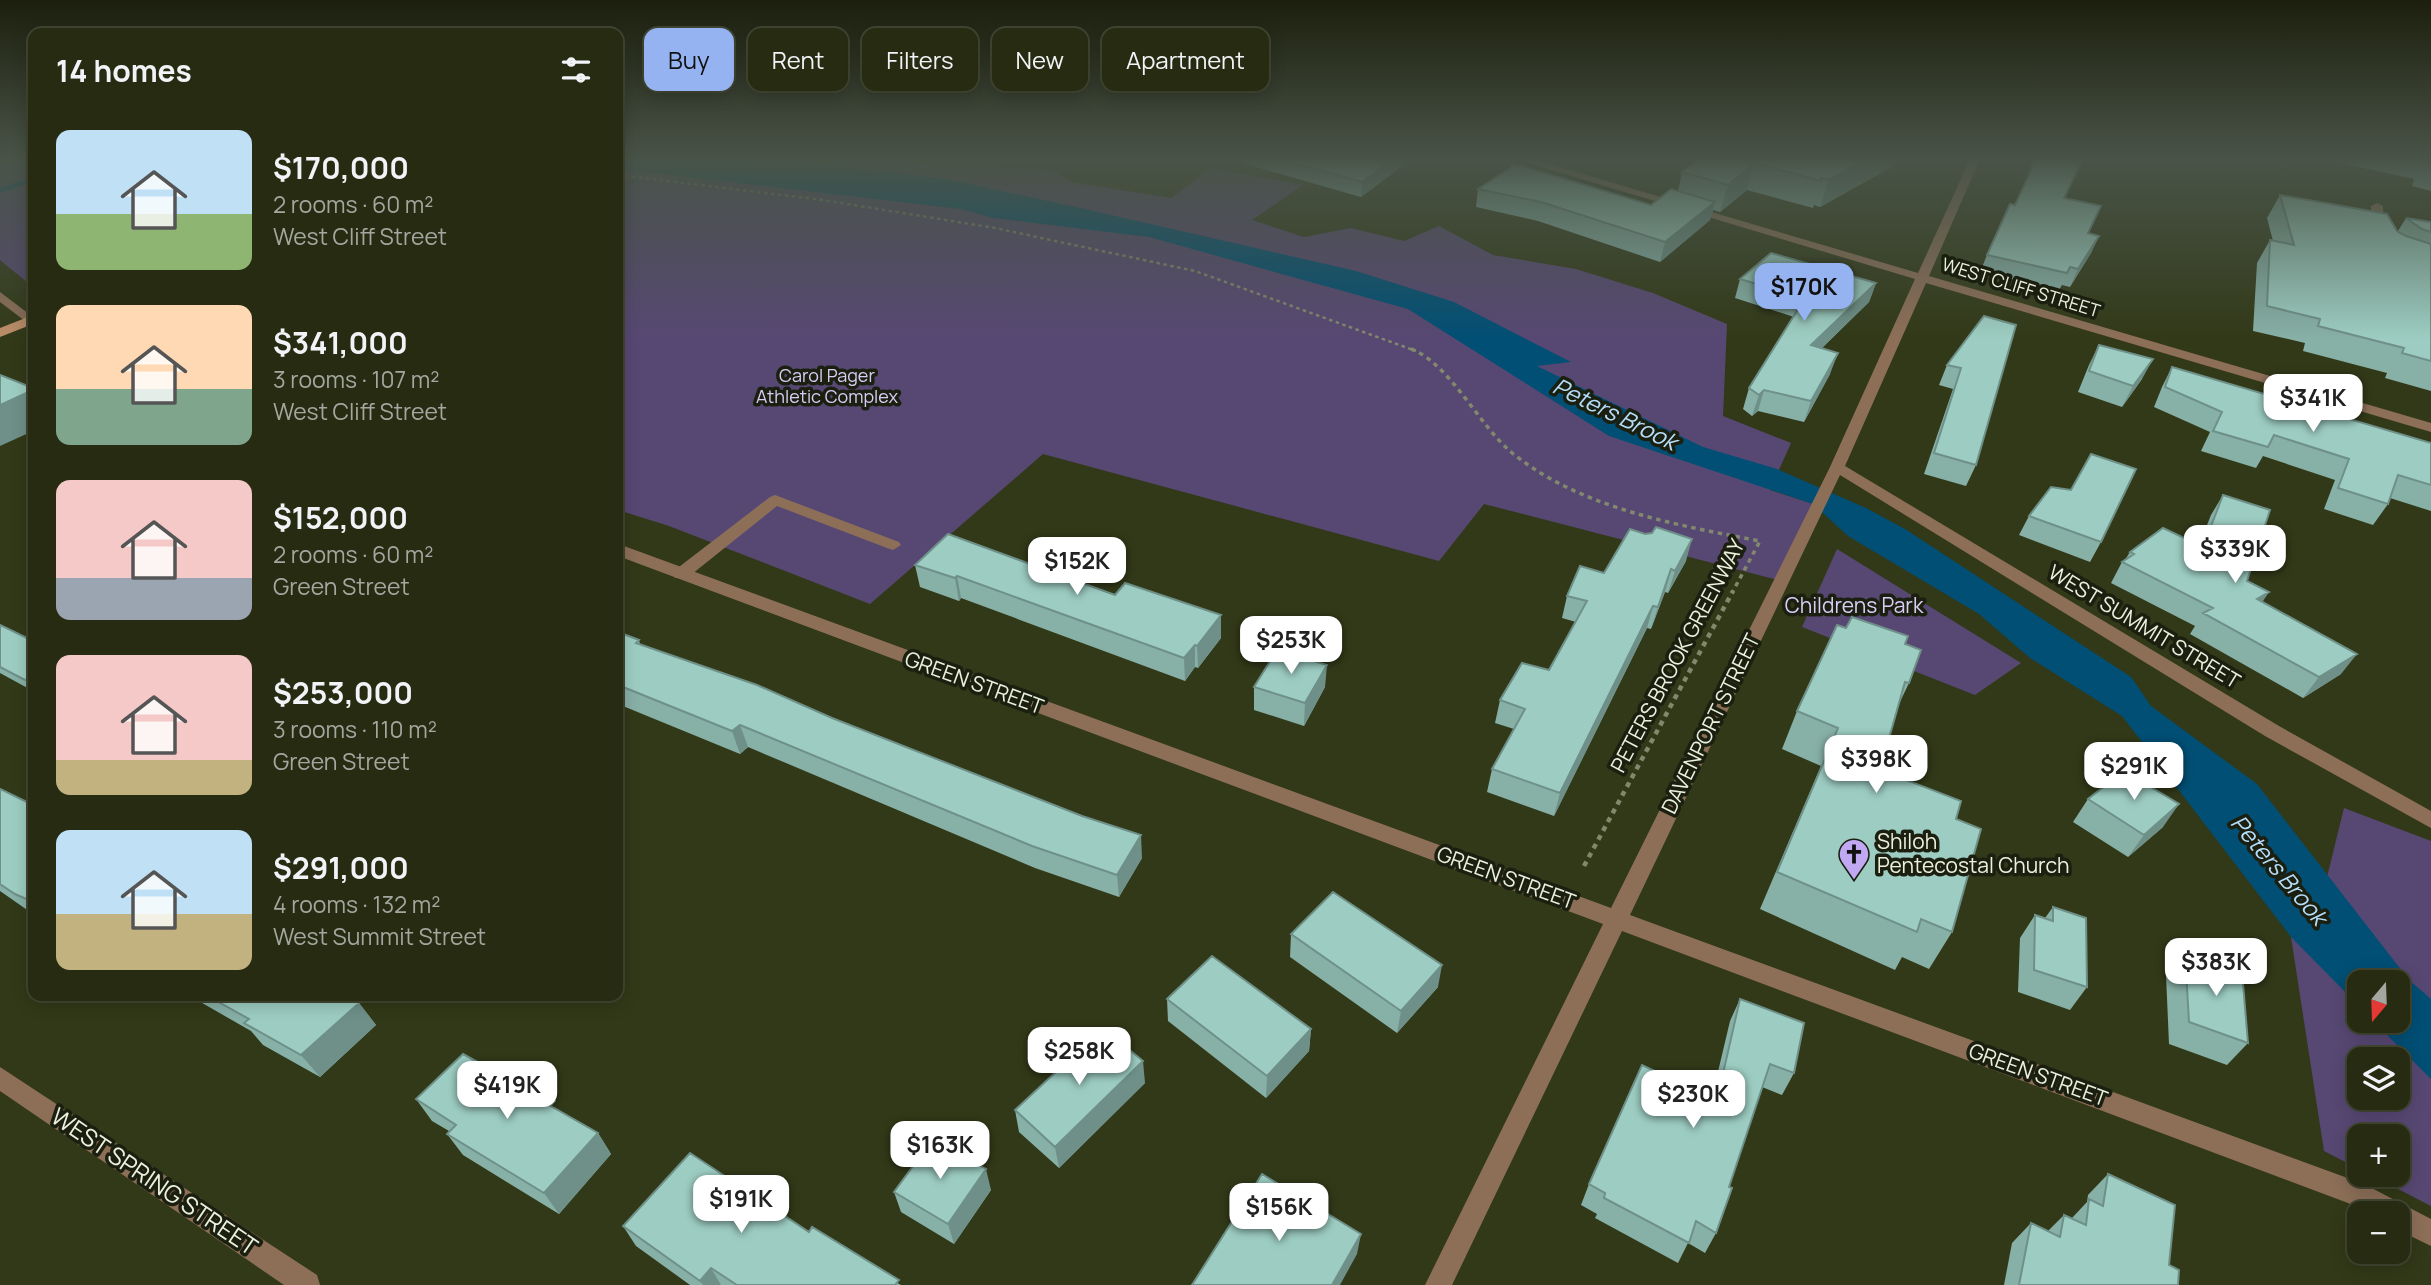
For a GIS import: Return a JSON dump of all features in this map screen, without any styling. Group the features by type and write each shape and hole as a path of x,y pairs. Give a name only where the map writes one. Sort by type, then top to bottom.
{"street":[{"name":"WEST CLIFF STREET","path":"1725,219 2431,428"},
{"name":"DAVENPORT STREET","path":"1438,1285 1800,544 1949,219"},
{"path":"2377,219 2378,240 2384,249"},
{"path":"0,296 28,318"},
{"path":"0,333 28,322"},
{"name":"WEST SUMMIT STREET","path":"1833,475 2272,731 2431,820"},
{"path":"681,574 775,500 893,545"},
{"name":"GREEN STREET","path":"623,552 2355,1193 2370,1201"},
{"name":"WEST SPRING STREET","path":"0,1078 307,1285"},
{"path":"2410,1222 2431,1233"}],"path":[{"name":"PETERS BROOK GREENWAY","path":"940,219 995,228 1195,271 1419,352 1445,373 1510,451 1558,482 1694,528 1760,541 1584,866"}],"green space":[{"path":"0,219 28,219 28,283 0,260"},
{"name":"Carol Pager Athletic Complex","path":"623,219 1254,219 1304,237 1351,228 1404,241 1439,226 1493,255 1576,269 1653,293 1727,324 1723,416 1791,443 1770,490 1813,504 1778,580 1484,504 1439,561 1043,454 870,604 669,526 623,512"},
{"name":"Childrens Park","path":"1837,549 2021,663 1975,695 1802,627"},
{"path":"2344,808 2431,841 2431,1206 2394,1187 2410,1187 2410,1124 2347,1124 2347,1163 2324,1151 2291,937 2327,877"}],"water":[{"name":"Peters Brook","path":"1001,219 1129,219 1356,271 1454,302 1571,362 1537,366 1703,447 1777,469 1866,508 1905,529 2131,677 2151,706 2257,784 2401,970 2347,970 2347,994 2291,937 2122,716 2030,658 1979,614 1848,536 1813,504 1609,436 1408,309 1149,237"},
{"path":"2410,981 2431,999 2431,1079 2410,1058 2410,1047 2399,1047 2385,1033 2410,1033"}],"building":[{"path":"1594,219 1694,219 1665,242"},
{"path":"2003,219 2095,219 2088,233 2099,236 2078,269 2070,267 2067,273 1987,255"},
{"path":"2287,219 2390,219 2397,231 2431,244 2431,361 2402,353 2404,348 2318,326 2320,319 2267,306 2270,240 2294,245"},
{"path":"2407,219 2431,222 2431,232"},
{"path":"1771,253 1876,283 1811,345 1838,353 1811,401 1764,390 1759,395 1749,388 1805,298 1740,279"},
{"path":"1984,316 2016,325 1976,465 1934,453 1961,368 1947,365"},
{"path":"2099,345 2153,359 2133,386 2089,371"},
{"path":"2172,367 2431,443 2431,485 2398,475 2388,504 2338,488 2349,459 2274,435 2268,447 2213,431 2222,412 2165,387"},
{"path":"0,375 28,386 28,392 0,405"},
{"path":"2091,454 2136,469 2101,542 2029,516 2051,487 2071,490"},
{"path":"2223,495 2270,510 2247,581 2269,592 2257,599 2357,654 2319,677 2203,613 2213,608 2122,562 2134,554 2130,552 2163,528 2203,547"},
{"path":"1656,527 1692,539 1675,571 1671,569 1658,607 1653,606 1560,793 1492,769 1525,709 1500,700 1522,663 1549,670 1587,601 1567,596 1580,566 1604,573 1630,529 1645,534 1652,533"},
{"path":"948,534 1115,595 1125,583 1221,615 1184,658 957,576 955,578 915,565"},
{"path":"1852,617 1908,636 1905,644 1921,650 1909,683 1905,682 1880,770 1961,801 1956,819 1981,829 1952,932 1921,919 1917,932 1777,872 1838,728 1797,711 1837,625 1846,628"},
{"path":"0,625 28,639 28,678 25,680 0,667"},
{"path":"623,634 639,640 636,643 757,685 832,718 1082,816 1141,835 1117,875 1032,846 740,725 732,731 623,687"},
{"path":"1277,650 1327,665 1305,703 1254,687"},
{"path":"2124,771 2179,804 2144,835 2088,799"},
{"path":"0,789 28,803 28,900 0,884"},
{"path":"1333,892 1442,965 1401,1011 1291,934"},
{"path":"2053,907 2086,918 2087,987 2034,970 2035,915 2053,921"},
{"path":"2185,953 2242,972 2248,1043 2189,1022"},
{"path":"1212,956 1311,1029 1267,1076 1167,999"},
{"path":"1740,999 1804,1023 1794,1073 1770,1064 1716,1233 1696,1221 1689,1243 1604,1198 1605,1193 1589,1184 1642,1065 1717,1100"},
{"path":"217,1001 359,1003 301,1055 244,1023 249,1019"},
{"path":"1103,1028 1143,1061 1055,1147 1015,1110"},
{"path":"463,1054 501,1075 513,1063 542,1079 528,1093 598,1133 544,1193 447,1134 456,1125 416,1099"},
{"path":"933,1139 986,1169 948,1224 894,1192"},
{"path":"690,1153 809,1232 812,1227 899,1280 895,1285 737,1285 711,1268 700,1281 623,1226"},
{"path":"1262,1174 1361,1234 1332,1285 1192,1285"},
{"path":"2108,1174 2175,1205 2169,1265 2179,1270 2178,1285 2019,1285 2031,1223 2060,1237 2064,1215 2086,1225 2089,1199 2103,1206"}],"place":[{"name":"Shiloh Pentecostal Church","path":"1854,881"}]}
